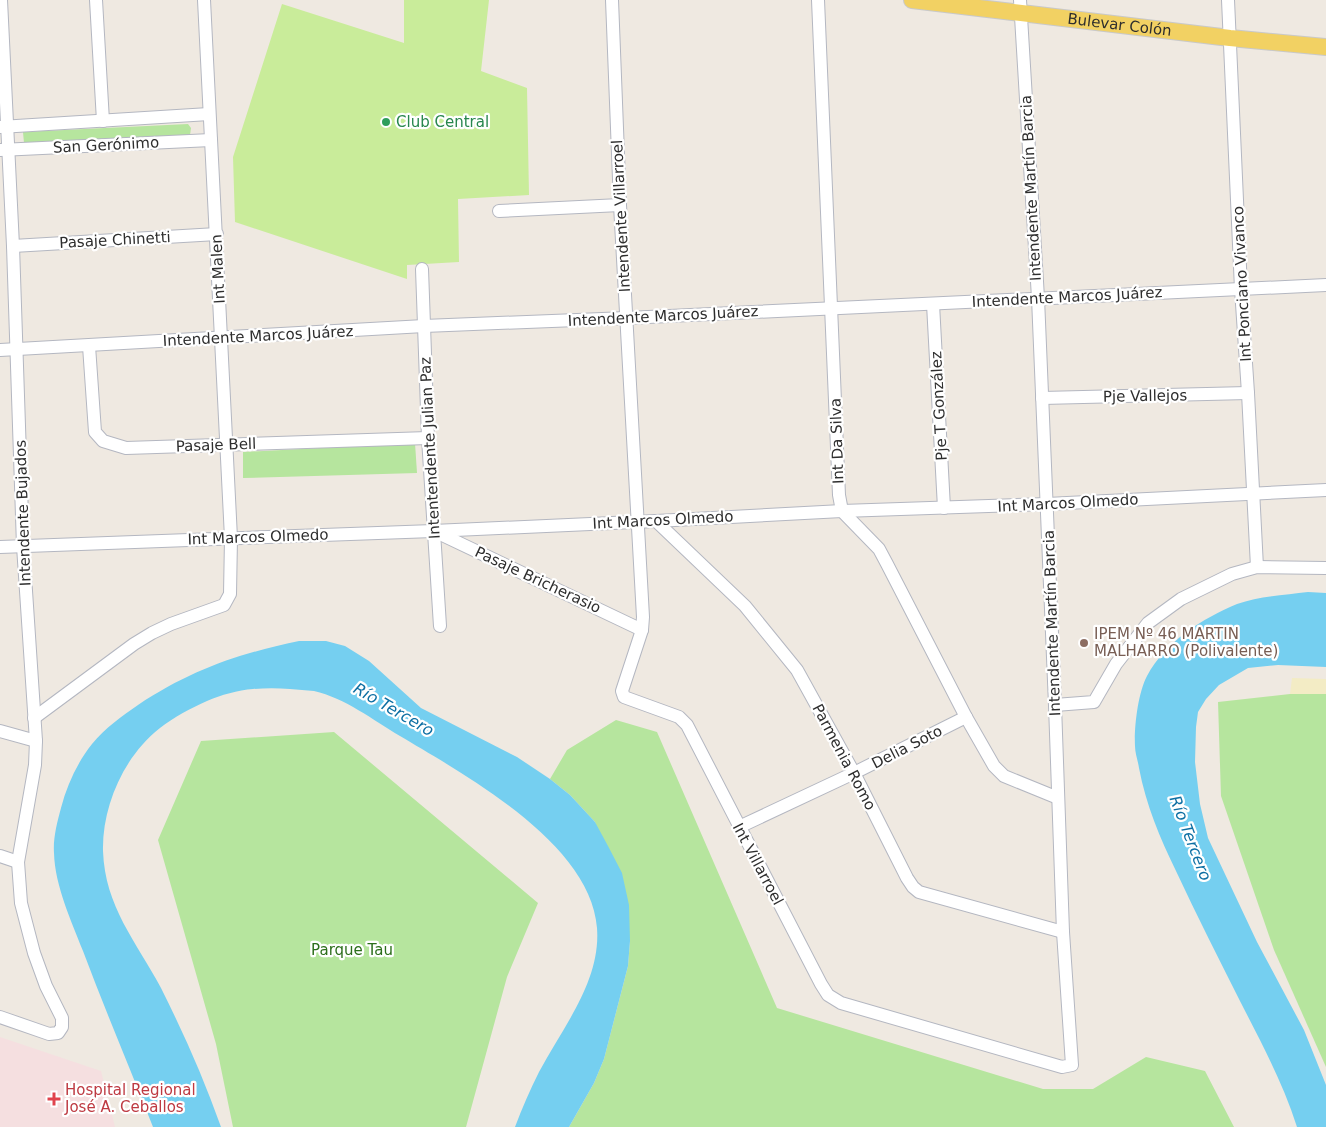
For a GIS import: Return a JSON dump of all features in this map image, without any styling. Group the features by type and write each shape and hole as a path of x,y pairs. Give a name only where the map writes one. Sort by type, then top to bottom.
{"main road":[{"name":"Bulevar Colón","path":"912,0 1021,6 1230,38 1326,47"}],"street":[{"name":"Intendente Bujados","path":"0,1017 49,1034 58,1033 62,1027 62,1018 46,986 34,953 21,903 18,862 35,765 36,741 23,546 13,246 4,150 1,0"},
{"path":"96,0 103,121"},
{"name":"Int Malen","path":"34,718 134,644 171,624 224,606 230,594 231,538 204,0"},
{"name":"Intendente Villarroel","path":"612,0 620,205 638,522"},
{"name":"Int Da Silva","path":"818,0 839,495 842,510"},
{"name":"Int Ponciano Vivanco","path":"1228,0 1241,290 1257,567"},
{"name":"Intendente Martín Barcia","path":"1021,6 1038,298 1063,932 1072,1065"},
{"name":"San Gerónimo","path":"3,127 209,114"},
{"name":"San Gerónimo","path":"4,150 211,140"},
{"path":"499,211 620,205"},
{"name":"Pasaje Chinetti","path":"13,246 217,234"},
{"name":"Intentendente Julian Paz","path":"422,269 428,438 440,626"},
{"name":"Intendente Marcos Juárez","path":"0,350 424,326 1326,285"},
{"name":"Pje T González","path":"933,304 944,508"},
{"name":"Pasaje Bell","path":"89,346 95,432 103,441 126,448 428,438"},
{"name":"Pje Vallejos","path":"1042,398 1248,394"},
{"name":"Int Marcos Olmedo","path":"0,547 433,531 638,522 842,510 1047,504 1326,490"},
{"path":"842,510 879,549 966,717 994,766 1004,776 1058,798"},
{"name":"Parmenia Romo","path":"656,521 745,606 797,670 854,773 912,886 919,892 1063,932"},
{"name":"Int Villarroel","path":"638,522 643,616 642,630 622,691 624,696 679,717 687,725 828,995 841,1003 1062,1067 1072,1065"},
{"name":"Pasaje Bricherasio","path":"433,531 642,630"},
{"path":"1055,705 1094,702 1116,664 1148,623 1181,599 1232,574 1257,567 1326,568"},
{"name":"Delia Soto","path":"739,827 854,773 966,717"},
{"path":"0,731 36,741"},
{"path":"0,856 18,862"}],"shaded area":[{"name":"Hospital Regional José A. Ceballos","path":"0,1037 101,1071 115,1127 0,1127"}],"green space":[{"name":"Club Central","path":"404,0 489,0 481,71 527,88 529,195 458,199 459,262 407,265 407,279 235,222 233,157 282,4 404,43"},
{"path":"188,124 191,128 190,135 24,143 23,132"},
{"path":"415,443 417,473 243,478 243,452"},
{"path":"1290,694 1326,694 1326,1067 1274,950 1221,796 1218,702"},
{"path":"616,720 657,732 777,1008 1043,1089 1093,1089 1146,1057 1205,1071 1234,1127 569,1127 594,1083 604,1059 628,966 630,941 595,822 570,795 550,779 567,750"},
{"name":"Parque Tau","path":"334,732 538,903 507,977 466,1127 233,1127 216,1044 158,840 201,741"}],"sand":[{"path":"1292,678 1326,679 1326,694 1290,694"}],"water":[{"name":"Río Tercero","path":"1308,592 1326,593 1326,667 1278,665 1248,668 1219,685 1206,699 1198,712 1195,762 1200,804 1208,838 1257,942 1304,1030 1326,1085 1326,1127 1297,1127 1272,1064 1200,921 1159,834 1145,795 1135,746 1137,710 1144,683 1155,664 1174,642 1211,616 1245,601"},
{"name":"Río Tercero","path":"299,641 326,641 345,646 369,661 421,708 517,757 550,779 570,795 595,822 622,873 629,905 630,941 628,966 604,1059 594,1083 569,1127 515,1127 539,1072 569,1021 587,985 593,967 597,948 597,928 589,897 573,868 549,840 521,815 489,791 358,710 337,699 314,691 272,688 241,690 218,697 189,710 160,728 147,739 126,767 111,800 106,817 103,851 109,889 123,923 161,988 186,1040 221,1127 153,1127 60,890 54,847 63,799 77,767 92,744 108,728 138,705 177,682 215,665 255,652"}],"place":[{"name":"Club Central","path":"386,122"},
{"name":"IPEM Nº 46 MARTIN MALHARRO (Polivalente)","path":"1084,643"},
{"name":"Hospital Regional José A. Ceballos","path":"54,1099"}]}
